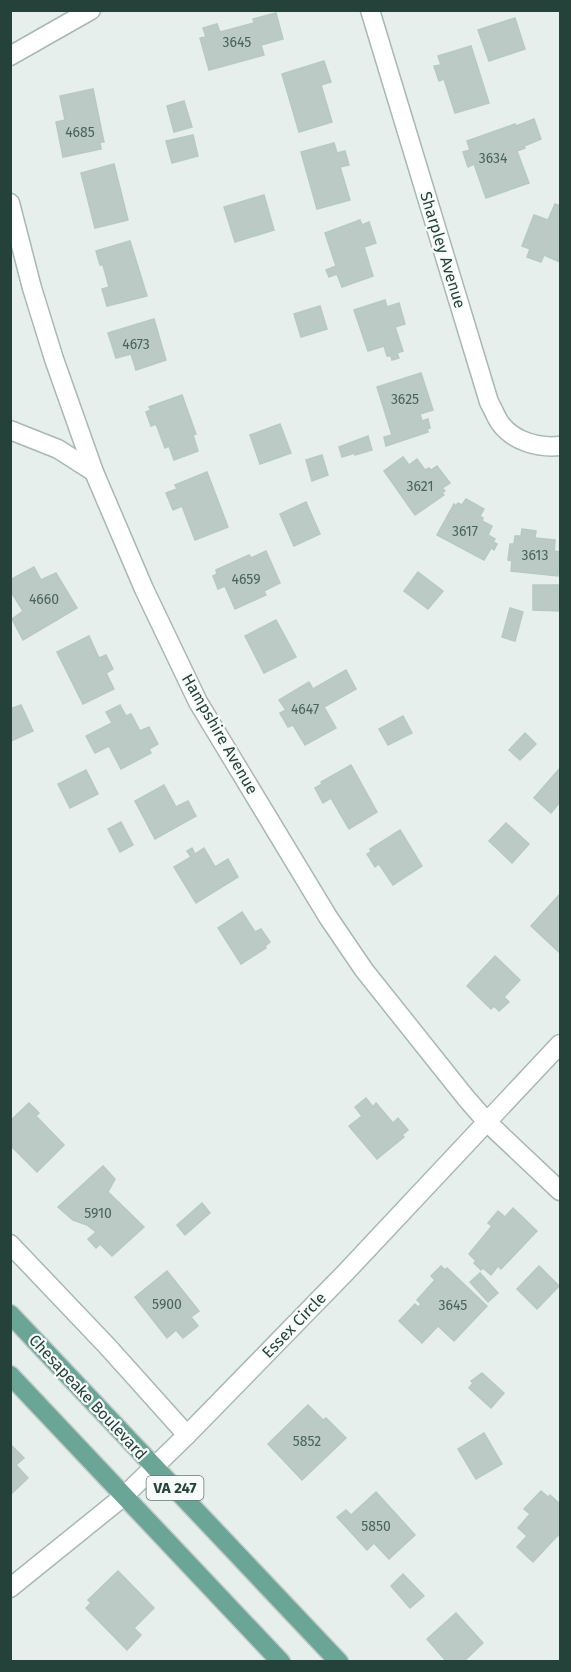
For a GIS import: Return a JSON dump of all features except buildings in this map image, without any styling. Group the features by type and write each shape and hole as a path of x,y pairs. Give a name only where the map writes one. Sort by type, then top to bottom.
{"main road":[{"name":"Chesapeake Boulevard","path":"10,1314 339,1662"},
{"name":"VA 247","path":"10,1375 281,1662"}],"street":[{"path":"10,56 91,10"},
{"name":"Sharpley Avenue","path":"370,10 489,402 501,424 518,438 537,446 561,446"},
{"name":"Hampshire Avenue","path":"10,203 32,288 54,359 94,472 144,589 198,702 328,917 364,970 442,1070 487,1122 561,1191"},
{"path":"10,430 58,449 94,472"},
{"name":"Essex Circle","path":"10,1588 124,1496 187,1435 561,1044"},
{"path":"10,1244 108,1347 187,1435"}]}
